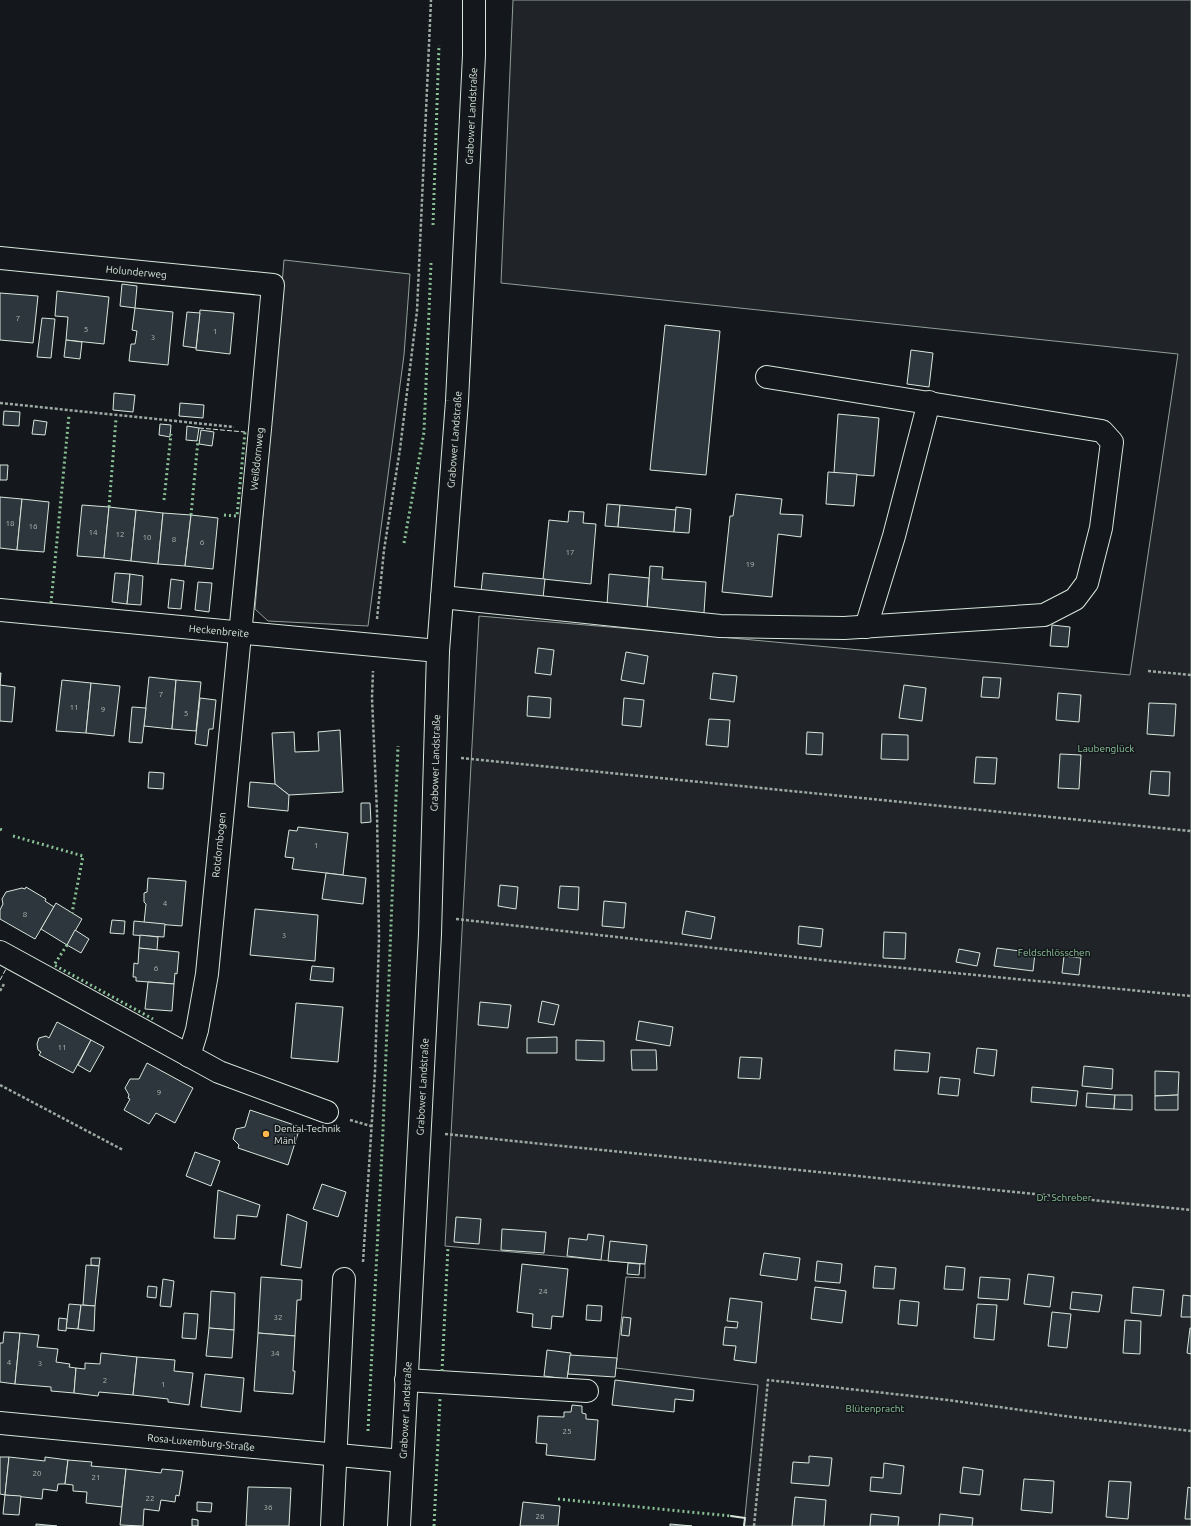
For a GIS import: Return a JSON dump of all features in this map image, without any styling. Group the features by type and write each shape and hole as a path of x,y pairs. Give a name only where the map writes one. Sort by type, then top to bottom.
{"street":[{"name":"Grabower Landstraße","path":"399,1526 430,934 438,651 457,401 465,258 474,56 474,0"},
{"name":"Holunderweg","path":"0,258 273,286"},
{"name":"Weißdornweg","path":"240,633 273,286"},
{"path":"442,597 720,626 844,628 1044,615 1075,599 1087,583 1101,528 1112,442 1102,431 767,376"},
{"path":"866,627 894,536 929,402"},
{"name":"Heckenbreite","path":"0,610 438,651"},
{"name":"Rotdornbogen","path":"189,1056 197,1030 207,974 240,633"},
{"path":"0,952 219,1072 327,1112"},
{"path":"332,1526 344,1279"},
{"path":"406,1380 587,1391"},
{"name":"Rosa-Luxemburg-Straße","path":"0,1423 402,1461"}],"path":[{"path":"363,1263 375,1072 379,938 377,812 372,698 383,557 400,449 417,311 432,0"},
{"path":"0,403 260,429"},
{"path":"1148,671 1191,675"},
{"path":"456,758 1191,831"},
{"path":"452,919 463,919 831,961 1191,996"},
{"path":"0,1085 123,1150"},
{"path":"420,1132 1191,1210"},
{"path":"754,1526 768,1380 948,1400 1191,1431"}],"green space":[{"path":"513,0 1191,0 1191,1526 744,1526 758,1385 616,1368 626,1277 645,1278 645,1264 445,1246 479,616 1130,675 1178,354 501,283"},
{"path":"284,260 410,274 404,355 368,626 268,621 255,609"}],"building":[{"path":"122,284 137,286 135,308 120,306"},
{"path":"57,291 109,297 104,344 66,340 68,317 55,316"},
{"path":"0,293 38,296 33,343 0,340"},
{"path":"135,308 173,312 168,365 129,361 131,344 135,344 137,331 132,330"},
{"path":"200,310 234,313 230,354 196,350"},
{"path":"187,312 200,313 196,348 183,346"},
{"path":"42,318 55,319 51,358 37,357"},
{"path":"665,325 720,331 706,475 650,470"},
{"path":"66,340 82,342 80,359 64,357"},
{"path":"911,350 933,353 929,387 907,384"},
{"path":"114,393 135,395 133,412 113,410"},
{"path":"180,403 204,405 203,418 179,416"},
{"path":"4,411 20,412 19,426 3,425"},
{"path":"838,414 879,418 874,476 834,473"},
{"path":"34,420 47,422 45,435 32,434"},
{"path":"160,424 171,425 170,437 159,435"},
{"path":"187,426 199,428 197,441 186,440"},
{"path":"201,430 214,432 212,446 199,444"},
{"path":"0,465 8,465 7,480 0,480"},
{"path":"828,472 857,474 854,506 826,504"},
{"path":"736,494 782,499 780,514 803,515 801,537 778,534 772,597 722,592 730,516 733,516"},
{"path":"0,497 22,499 17,550 0,548"},
{"path":"22,499 49,502 44,552 17,550"},
{"path":"607,504 620,505 618,527 605,526"},
{"path":"82,505 109,507 104,558 77,556"},
{"path":"620,505 676,510 674,532 618,527"},
{"path":"109,507 136,510 131,561 104,558"},
{"path":"676,507 691,509 689,533 674,532"},
{"path":"136,510 163,513 158,564 131,561"},
{"path":"569,511 584,512 583,523 596,524 591,584 543,579 549,520 568,522"},
{"path":"163,513 191,515 185,566 158,564"},
{"path":"191,515 218,518 213,569 185,566"},
{"path":"650,566 663,567 662,579 706,582 704,613 647,608"},
{"path":"115,573 130,574 127,604 112,602"},
{"path":"483,573 545,579 543,598 481,592"},
{"path":"130,574 143,576 141,605 127,604"},
{"path":"609,574 649,578 647,608 607,605"},
{"path":"171,579 184,581 181,609 168,608"},
{"path":"198,582 212,583 209,612 195,610"},
{"path":"1052,625 1070,627 1068,647 1050,646"},
{"path":"538,648 554,650 551,675 535,673"},
{"path":"626,652 648,656 644,684 621,680"},
{"path":"713,673 737,676 734,702 710,699"},
{"path":"149,677 176,680 172,729 144,726"},
{"path":"983,677 1001,678 999,698 981,697"},
{"path":"62,680 91,683 86,733 56,731"},
{"path":"176,680 201,682 196,731 172,729"},
{"path":"91,683 120,686 114,736 86,733"},
{"path":"0,685 15,687 12,722 0,721"},
{"path":"904,685 926,688 922,721 899,718"},
{"path":"1058,693 1081,695 1079,722 1056,720"},
{"path":"528,696 551,698 550,718 527,716"},
{"path":"200,698 216,700 213,729 209,729 207,746 195,744"},
{"path":"624,698 644,700 641,727 622,725"},
{"path":"1149,703 1176,704 1174,736 1147,734"},
{"path":"132,707 146,708 142,743 129,742"},
{"path":"709,719 730,720 728,747 706,745"},
{"path":"340,730 343,792 289,795 275,784 272,733 294,732 295,752 319,751 318,732"},
{"path":"807,732 823,733 822,755 806,754"},
{"path":"882,734 908,735 908,760 881,759"},
{"path":"1060,754 1081,755 1079,789 1058,788"},
{"path":"976,757 997,758 995,784 974,783"},
{"path":"1151,771 1170,772 1169,796 1149,794"},
{"path":"149,772 164,773 163,789 148,788"},
{"path":"250,782 275,784 289,795 288,811 248,807"},
{"path":"361,803 370,803 371,822 361,823"},
{"path":"298,827 348,833 343,875 292,869 294,858 285,857 289,830 297,831"},
{"path":"326,873 366,878 363,904 322,899"},
{"path":"148,878 186,881 182,926 144,923 146,904 144,902 144,893 147,892"},
{"path":"500,885 518,887 516,909 498,906"},
{"path":"560,886 579,887 578,910 558,908"},
{"path":"26,887 46,899 45,901 54,907 35,939 0,919 0,910 3,904 2,899 6,892 22,888 25,889"},
{"path":"604,901 626,903 624,928 602,926"},
{"path":"56,903 82,919 67,945 41,929"},
{"path":"255,909 318,915 315,961 250,955"},
{"path":"686,911 715,917 711,939 682,934"},
{"path":"112,920 125,921 124,934 110,933"},
{"path":"134,921 165,924 164,937 133,935"},
{"path":"799,926 823,929 821,947 798,944"},
{"path":"75,930 89,939 81,953 67,945"},
{"path":"884,932 906,933 905,959 883,958"},
{"path":"140,935 158,937 157,950 139,948"},
{"path":"139,948 179,952 177,974 175,973 174,984 136,981 136,977 133,977 134,963 138,964"},
{"path":"997,948 1035,953 1033,971 994,966"},
{"path":"959,949 980,953 977,966 956,962"},
{"path":"1064,956 1081,958 1079,975 1062,973"},
{"path":"312,966 334,968 333,982 310,980"},
{"path":"148,982 174,984 172,1011 145,1009"},
{"path":"542,1001 559,1005 554,1025 538,1022"},
{"path":"480,1002 511,1005 508,1028 478,1025"},
{"path":"296,1003 343,1007 338,1062 291,1058"},
{"path":"639,1021 673,1027 670,1046 636,1040"},
{"path":"57,1022 91,1040 73,1073 39,1055 41,1052 38,1050 37,1044 39,1038 46,1036 49,1038"},
{"path":"557,1037 557,1053 527,1053 527,1038"},
{"path":"91,1040 104,1047 90,1072 78,1065"},
{"path":"576,1040 604,1041 604,1061 576,1060"},
{"path":"977,1048 997,1050 994,1076 974,1073"},
{"path":"631,1050 656,1050 657,1070 632,1070"},
{"path":"895,1050 930,1053 928,1072 894,1070"},
{"path":"740,1057 762,1058 760,1079 738,1078"},
{"path":"147,1063 193,1088 175,1123 156,1113 149,1124 124,1110 130,1099 128,1098 129,1095 125,1088 130,1079 139,1079"},
{"path":"1084,1066 1113,1069 1112,1089 1082,1086"},
{"path":"1155,1071 1179,1072 1178,1095 1155,1096"},
{"path":"940,1077 960,1079 958,1096 938,1094"},
{"path":"1032,1087 1078,1091 1076,1106 1031,1102"},
{"path":"1087,1093 1115,1095 1114,1109 1086,1107"},
{"path":"1115,1095 1132,1095 1132,1110 1114,1109"},
{"path":"1178,1095 1178,1110 1155,1110 1155,1096"},
{"name":"Dental-Technik Mänl","path":"250,1110 300,1127 288,1165 238,1148 239,1145 233,1139 236,1129 245,1127"},
{"path":"195,1152 220,1161 211,1186 186,1176"},
{"path":"322,1184 346,1192 338,1217 313,1209"},
{"path":"218,1190 260,1205 257,1217 237,1215 235,1239 214,1238"},
{"path":"287,1214 307,1222 301,1268 281,1265"},
{"path":"456,1217 481,1219 479,1244 454,1242"},
{"path":"502,1229 546,1232 544,1253 501,1250"},
{"path":"588,1234 604,1236 601,1260 567,1256 569,1238 587,1240"},
{"path":"610,1241 647,1245 645,1264 608,1261"},
{"path":"764,1253 800,1258 797,1280 760,1275"},
{"path":"91,1258 100,1258 99,1266 91,1265"},
{"path":"817,1261 842,1264 840,1283 815,1281"},
{"path":"628,1263 640,1264 639,1275 627,1274"},
{"path":"522,1264 568,1269 563,1317 552,1316 551,1329 532,1327 533,1314 517,1312"},
{"path":"86,1265 99,1266 95,1306 83,1305"},
{"path":"875,1266 896,1268 894,1289 873,1288"},
{"path":"946,1266 965,1268 963,1290 944,1289"},
{"path":"1028,1274 1054,1277 1050,1307 1024,1304"},
{"path":"261,1277 302,1280 301,1300 297,1300 295,1336 258,1333"},
{"path":"980,1277 1010,1279 1008,1300 978,1298"},
{"path":"163,1279 174,1281 171,1307 160,1306"},
{"path":"148,1286 157,1287 156,1298 147,1297"},
{"path":"815,1287 846,1291 842,1323 811,1319"},
{"path":"1133,1287 1164,1290 1161,1316 1131,1313"},
{"path":"211,1291 235,1293 234,1330 209,1328"},
{"path":"1072,1292 1102,1295 1099,1312 1070,1309"},
{"path":"1183,1295 1191,1296 1191,1317 1181,1317"},
{"path":"730,1298 762,1302 756,1363 734,1360 736,1346 723,1345 725,1327 737,1328 738,1322 727,1321"},
{"path":"900,1300 919,1302 917,1326 898,1324"},
{"path":"69,1304 81,1305 78,1329 66,1328"},
{"path":"977,1304 997,1305 994,1340 974,1338"},
{"path":"81,1305 95,1306 94,1331 78,1329"},
{"path":"587,1305 602,1306 601,1321 586,1320"},
{"path":"1052,1312 1071,1314 1067,1348 1048,1346"},
{"path":"184,1313 198,1314 196,1339 182,1338"},
{"path":"623,1317 631,1318 629,1336 621,1335"},
{"path":"59,1318 67,1319 66,1331 58,1330"},
{"path":"1125,1320 1141,1321 1140,1354 1123,1353"},
{"path":"209,1328 234,1330 232,1358 206,1356"},
{"path":"1191,1328 1191,1354 1187,1353"},
{"path":"4,1332 20,1333 15,1384 0,1382 0,1343 3,1343"},
{"path":"20,1333 39,1335 37,1347 58,1349 56,1362 70,1364 69,1367 76,1368 74,1393 51,1391 51,1387 15,1384"},
{"path":"258,1333 295,1336 293,1371 295,1371 293,1394 254,1391"},
{"path":"547,1350 571,1353 567,1379 544,1376"},
{"path":"101,1353 137,1357 133,1395 99,1392 98,1396 74,1393 76,1368 85,1369 85,1363 100,1364"},
{"path":"570,1355 617,1358 615,1377 568,1374"},
{"path":"137,1357 175,1360 174,1371 193,1373 189,1405 168,1402 168,1399 133,1395"},
{"path":"205,1374 244,1378 241,1412 201,1407"},
{"path":"615,1380 694,1390 693,1401 675,1399 674,1412 612,1405"},
{"path":"572,1405 582,1406 582,1413 586,1414 586,1419 598,1420 595,1460 546,1455 547,1444 536,1443 538,1416 564,1417 564,1412 571,1412"},
{"path":"809,1456 832,1458 829,1486 791,1483 793,1462 809,1463"},
{"path":"0,1457 9,1457 5,1495 0,1494"},
{"path":"9,1457 45,1461 45,1457 68,1460 65,1484 58,1484 57,1491 43,1489 42,1499 5,1495"},
{"path":"68,1460 92,1462 91,1466 126,1469 122,1507 86,1503 87,1492 73,1491 73,1485 65,1484"},
{"path":"884,1463 904,1466 901,1494 870,1491 871,1477 883,1478"},
{"path":"963,1467 983,1470 980,1495 960,1493"},
{"path":"126,1469 161,1473 162,1469 183,1471 179,1496 176,1495 175,1502 161,1500 159,1511 144,1509 143,1526 120,1525"},
{"path":"1024,1479 1054,1481 1052,1513 1021,1510"},
{"path":"1109,1481 1131,1482 1128,1519 1106,1517"},
{"path":"248,1487 291,1488 289,1526 246,1526"},
{"path":"1188,1487 1191,1488 1191,1519 1185,1519"},
{"path":"5,1495 21,1496 19,1515 3,1514"},
{"path":"795,1497 826,1500 824,1526 792,1526"},
{"path":"197,1502 212,1503 211,1512 197,1511"},
{"path":"523,1502 560,1506 558,1526 520,1526"},
{"path":"871,1514 899,1517 898,1526 870,1526"},
{"path":"940,1514 973,1518 972,1526 939,1526"},
{"path":"192,1519 198,1520 198,1526 192,1526"},
{"path":"36,1524 57,1526 36,1526"},
{"path":"670,1524 692,1526 670,1526"}],"hedge":[{"path":"433,225 439,45"},
{"path":"404,543 424,432 431,263"},
{"path":"51,603 69,415"},
{"path":"109,507 116,419"},
{"path":"224,515 237,516 245,432"},
{"path":"164,500 171,434"},
{"path":"191,515 198,440"},
{"path":"368,1431 383,1130 398,746"},
{"path":"13,836 83,856 72,913"},
{"path":"67,945 54,965 153,1019"},
{"path":"442,1371 448,1247"},
{"path":"434,1526 440,1399"},
{"path":"558,1499 731,1516"}],"fence":[{"path":"199,428 245,432"},
{"path":"0,980 6,969"}],"wall":[{"path":"731,1516 745,1518 744,1526"}],"place":[{"name":"Dental-Technik Mänl","path":"266,1134"}],"park label":[{"name":"Laubenglück","path":"1106,748"},
{"name":"Feldschlösschen","path":"1054,952"},
{"name":"Dr. Schreber","path":"1064,1197"},
{"name":"Blütenpracht","path":"875,1408"}]}
